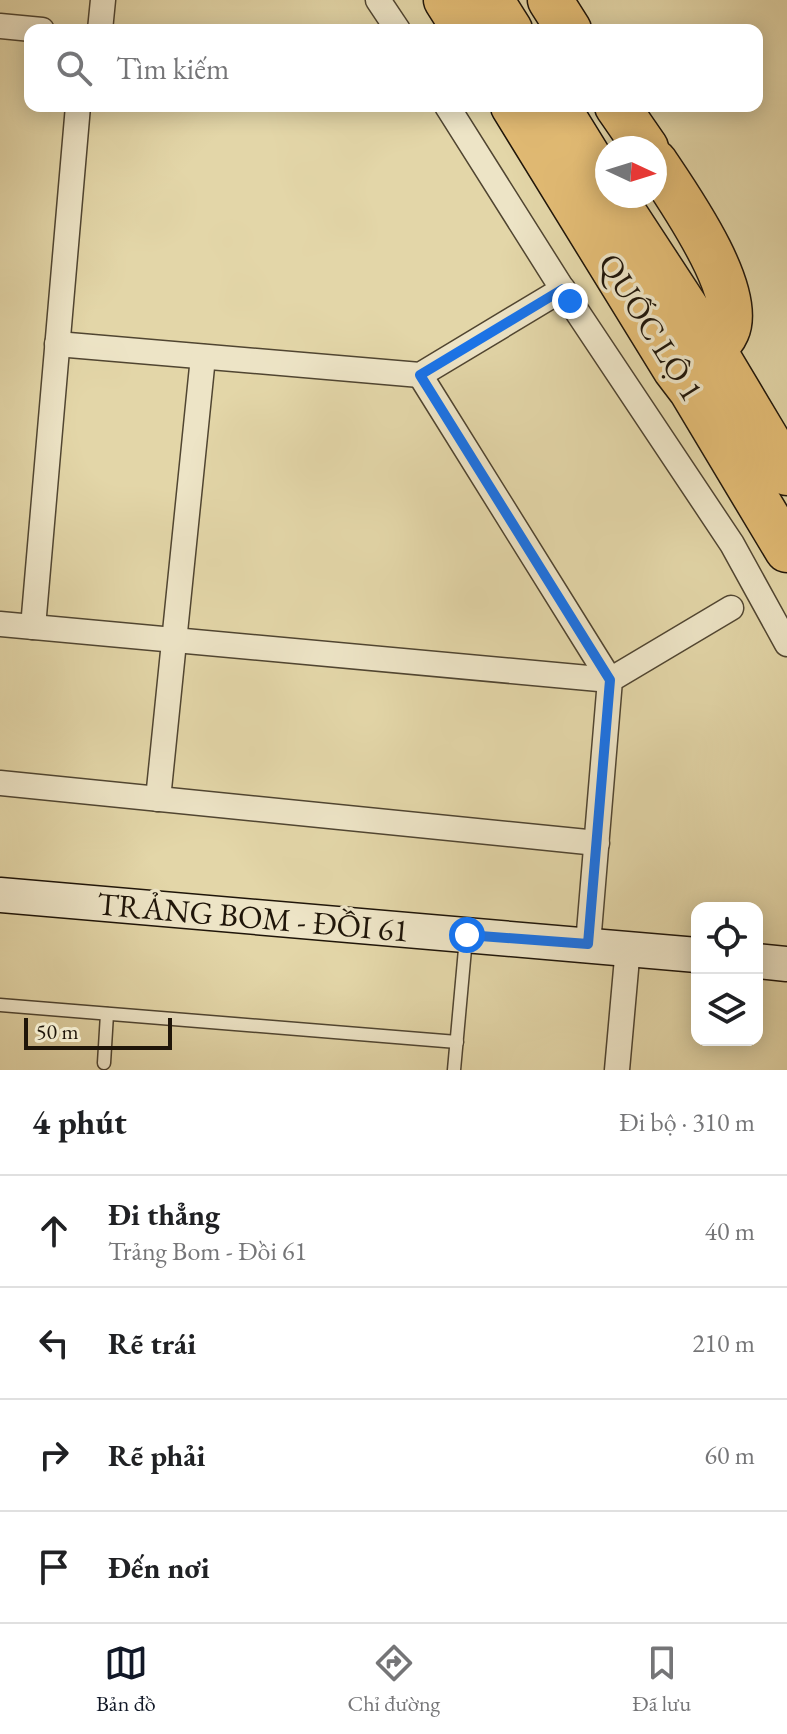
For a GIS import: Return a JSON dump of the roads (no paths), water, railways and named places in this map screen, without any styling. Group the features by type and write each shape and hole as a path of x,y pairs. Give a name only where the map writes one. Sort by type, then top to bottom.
{"highway":[{"path":"423,0 437,24"},
{"path":"446,0 461,24"},
{"path":"491,0 506,24"},
{"path":"550,0 565,24"},
{"path":"492,112 551,207 601,246"},
{"name":"QUỐC LỘ 1","path":"517,112 787,550"},
{"path":"561,112 595,168"},
{"path":"621,112 638,136"},
{"path":"667,180 691,215 716,262 728,307 728,329 713,349 675,369"},
{"name":"QUỐC LỘ 1","path":"621,208 783,459"}],"main road":[{"name":"TRẢNG BOM - ĐỒI 61","path":"0,895 691,954"},
{"path":"763,962 787,964"}],"street":[{"path":"101,24 103,0"},
{"path":"378,0 394,24"},
{"path":"0,26 24,28"},
{"path":"33,627 77,112"},
{"path":"451,112 563,289 732,544 787,644"},
{"path":"57,344 420,375 563,289"},
{"path":"158,799 203,357"},
{"path":"420,375 610,680 588,944"},
{"path":"0,624 610,680 731,608"},
{"path":"0,783 597,843"},
{"path":"617,1070 628,947"}],"lane":[{"path":"454,1070 467,935"},
{"path":"0,1005 457,1042"},
{"path":"104,1063 107,1014"}]}
